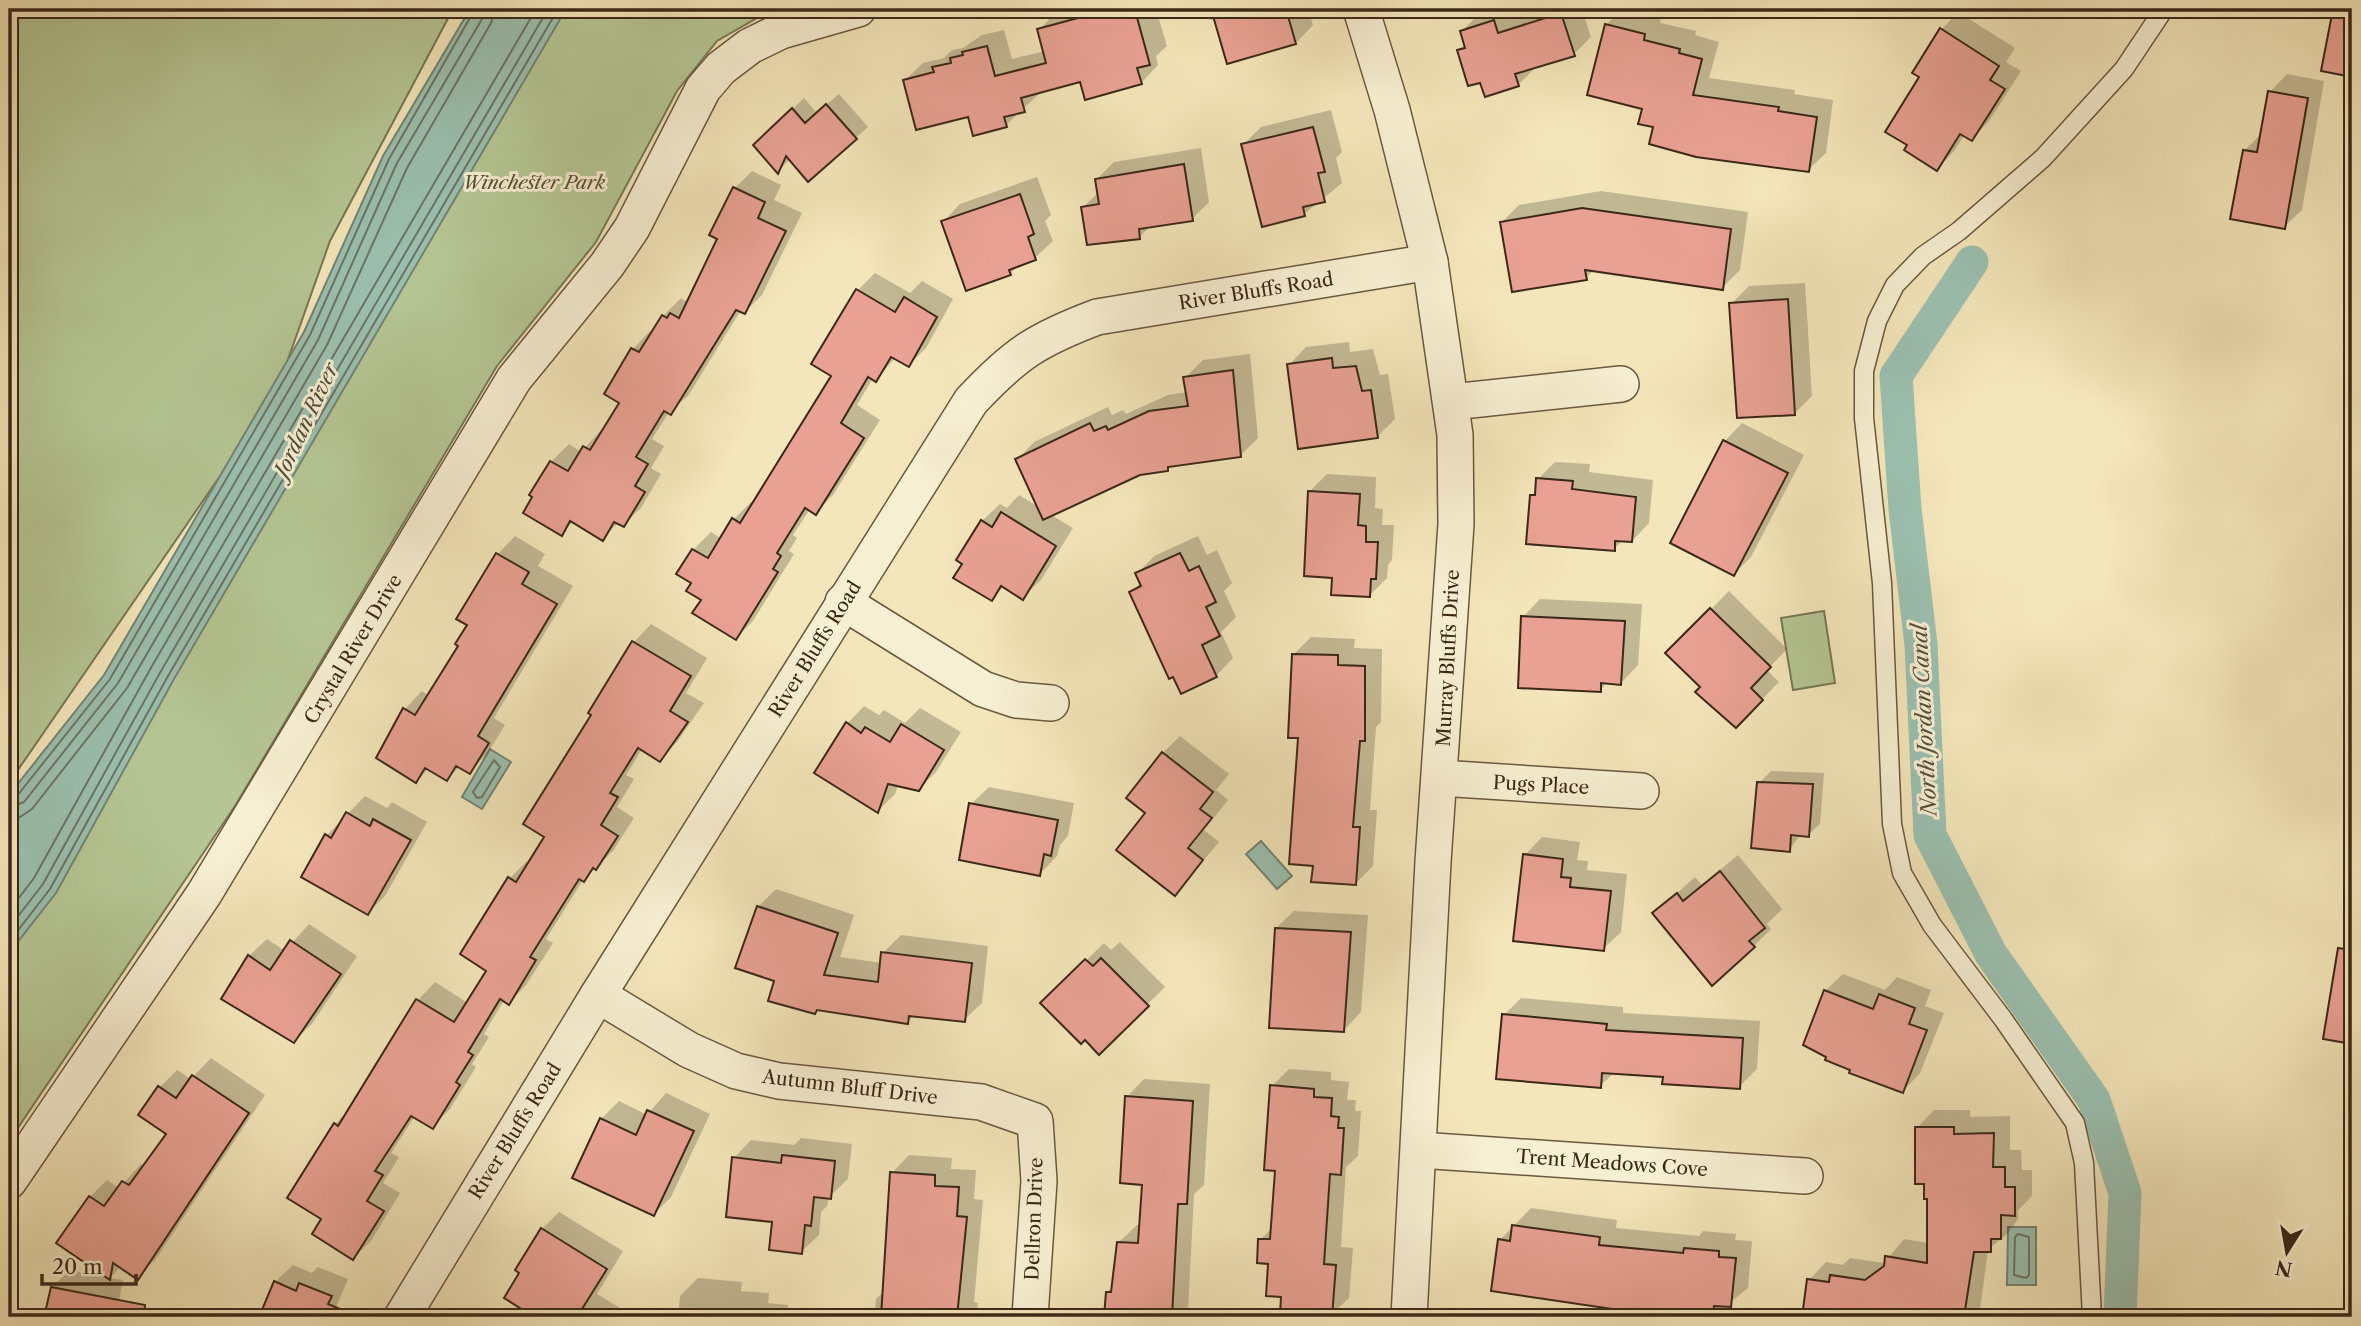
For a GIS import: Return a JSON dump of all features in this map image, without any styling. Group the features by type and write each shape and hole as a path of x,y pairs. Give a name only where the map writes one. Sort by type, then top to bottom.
{"street":[{"name":"Crystal River Drive","path":"9,1181 204,894 514,379 598,275 632,228 703,89 721,68 750,46 781,31 858,9"},
{"name":"Murray Bluffs Drive","path":"1361,9 1392,110 1430,262 1452,402 1456,524 1433,862 1409,1317"},
{"name":"River Bluffs Road","path":"402,1317 598,995 843,602 971,401 1007,362 1050,334 1097,317 1430,262"},
{"path":"1452,402 1620,384"},
{"path":"843,602 983,689 1016,699 1051,703"},
{"name":"Pugs Place","path":"1440,778 1642,792"},
{"name":"Autumn Bluff Drive","path":"598,995 689,1050 736,1071 779,1082 981,1102 1035,1121"},
{"name":"Dellron Drive","path":"1030,1317 1038,1181 1035,1121"},
{"name":"Trent Meadows Cove","path":"1419,1150 1805,1176"}],"lane":[{"path":"2092,1317 2084,1163 2075,1123 1932,925 1902,873 1892,824 1882,583 1864,418 1864,371 1877,321 1895,285 1923,256 1959,231 2043,158 2124,69 2164,9"}],"green space":[{"path":"9,9 453,9 330,241 275,396 9,783"},
{"name":"Winchester Park","path":"542,9 788,9 759,17 717,41 677,91 596,242 497,366 235,806 9,1141 9,866"},
{"path":"1824,611 1835,683 1793,690 1781,618"}],"water":[{"name":"Jordan River","path":"470,9 566,9 174,679 56,893 9,953 9,795 104,675 304,332 383,156"},
{"path":"490,749 511,762 482,809 462,797"},
{"path":"1261,841 1292,876 1277,889 1246,854"},
{"path":"2008,1227 2036,1227 2036,1285 2007,1285"}],"building":[{"path":"1211,9 1286,9 1296,44 1227,64"},
{"path":"2333,9 2352,9 2352,77 2321,71"},
{"path":"1108,10 1110,17 1135,10 1150,65 1137,68 1142,84 1085,100 1080,82 1021,98 1025,112 1004,117 1007,127 973,136 968,117 916,130 903,80 934,72 932,67 951,63 950,58 963,55 962,52 987,46 995,76 1046,63 1037,29"},
{"path":"1561,13 1575,56 1515,74 1519,86 1485,97 1480,83 1468,86 1457,50 1465,48 1460,31 1494,20 1498,33"},
{"path":"1605,24 1645,34 1644,40 1680,49 1679,53 1702,59 1693,95 1779,107 1778,111 1817,117 1809,172 1696,157 1649,144 1653,127 1638,124 1642,109 1587,95"},
{"path":"1940,28 1999,66 1990,80 2005,89 1972,141 1960,134 1937,171 1904,150 1907,145 1885,132 1919,77 1912,73"},
{"path":"2268,91 2308,98 2285,229 2230,219 2243,150 2257,152"},
{"path":"826,104 857,139 808,182 786,156 778,174 753,145 792,108 805,123"},
{"path":"1313,127 1325,172 1318,173 1325,202 1303,207 1305,216 1262,227 1241,144"},
{"path":"1184,164 1193,221 1139,229 1140,239 1087,245 1081,207 1099,204 1095,179"},
{"path":"733,187 765,202 758,218 786,231 745,314 736,310 671,415 664,411 636,457 648,464 635,486 645,492 624,527 614,522 603,541 570,521 562,536 523,513 532,497 529,495 550,461 568,471 583,446 590,450 619,403 604,394 631,348 639,352 662,315 667,318 670,313 679,318 717,239 709,235"},
{"path":"1020,194 1034,234 1028,237 1036,260 1009,270 1011,275 966,291 941,221"},
{"path":"1582,208 1731,229 1723,290 1585,270 1587,280 1512,292 1500,222"},
{"path":"856,289 895,312 904,297 937,317 909,367 891,357 876,382 868,377 841,423 864,438 816,515 805,508 777,553 781,556 773,569 778,572 736,640 692,613 701,600 686,591 691,583 676,574 692,549 708,558 732,518 740,523 831,376 811,364"},
{"path":"1788,299 1795,415 1737,418 1729,303"},
{"path":"1332,358 1333,368 1356,366 1362,391 1371,390 1378,438 1298,449 1287,364"},
{"path":"1233,370 1241,457 1168,467 1168,471 1140,475 1043,520 1015,459 1090,423 1094,431 1106,426 1108,430 1149,411 1188,406 1183,377"},
{"path":"1723,440 1788,473 1734,576 1670,543"},
{"path":"1536,478 1573,481 1572,489 1636,497 1632,542 1615,541 1615,551 1526,544 1530,495 1535,495"},
{"path":"1308,491 1360,494 1358,525 1366,526 1366,542 1378,542 1376,579 1371,579 1370,597 1331,595 1332,578 1304,576"},
{"path":"1001,512 1056,546 1023,600 1001,586 992,601 953,578 962,564 956,560 981,520 992,527"},
{"path":"496,553 529,572 522,584 557,604 478,736 489,743 470,774 456,766 447,781 425,768 416,783 376,758 403,708 415,715 458,646 455,644 467,625 456,619"},
{"path":"1180,553 1189,571 1199,566 1216,602 1206,607 1220,636 1202,645 1217,677 1181,694 1173,677 1169,679 1129,592 1141,586 1135,573"},
{"path":"1710,608 1771,667 1751,688 1763,700 1736,728 1695,692 1700,687 1665,653"},
{"path":"1521,616 1625,621 1621,685 1601,683 1601,692 1518,688"},
{"path":"632,641 691,676 670,711 688,722 660,762 638,748 610,793 618,797 601,825 618,836 596,870 593,868 584,882 579,879 530,957 536,960 509,1005 500,999 468,1052 473,1055 456,1082 460,1085 433,1129 411,1116 375,1171 383,1175 367,1201 384,1211 353,1260 312,1234 321,1219 287,1198 334,1123 338,1126 416,999 454,1022 486,971 460,954 508,877 516,882 544,837 523,824 591,715 588,713"},
{"path":"1292,654 1338,655 1338,665 1365,666 1365,741 1360,741 1353,827 1360,827 1356,885 1311,882 1313,866 1289,864 1298,738 1288,738"},
{"path":"846,722 861,733 865,727 890,742 901,724 944,750 919,791 888,784 878,813 814,773"},
{"path":"1162,752 1213,792 1200,809 1212,818 1188,848 1203,860 1175,896 1116,850 1145,813 1126,798"},
{"path":"1757,782 1813,784 1809,837 1791,835 1790,852 1751,848"},
{"path":"969,803 1058,820 1051,856 1044,854 1040,876 959,860"},
{"path":"346,812 370,826 373,819 411,840 368,915 301,877 325,834 331,838"},
{"path":"1523,854 1563,859 1561,877 1571,878 1570,887 1611,891 1604,951 1513,941"},
{"path":"1720,871 1765,928 1749,941 1755,947 1712,986 1652,913 1677,893 1683,901"},
{"path":"757,906 838,933 824,975 878,982 881,952 972,963 965,1022 909,1016 908,1024 817,1010 815,1014 768,1001 774,981 735,968"},
{"path":"1275,928 1351,932 1344,1032 1269,1028"},
{"path":"290,940 341,974 294,1043 221,999 248,955 270,970"},
{"path":"2338,948 2352,950 2352,1044 2323,1039"},
{"path":"1101,958 1149,1006 1099,1055 1085,1040 1081,1044 1040,1003 1085,959 1093,966"},
{"path":"1824,990 1873,1009 1879,994 1915,1008 1909,1024 1927,1030 1903,1093 1849,1073 1850,1070 1825,1060 1826,1057 1803,1045"},
{"path":"1502,1014 1607,1024 1606,1030 1743,1038 1740,1089 1662,1084 1663,1077 1602,1073 1601,1088 1496,1079"},
{"path":"192,1075 249,1113 138,1280 113,1263 110,1280 56,1243 89,1196 104,1206 122,1181 129,1185 166,1134 138,1115 158,1086 176,1098"},
{"path":"1270,1085 1314,1089 1314,1097 1332,1098 1331,1116 1339,1117 1338,1128 1344,1128 1341,1175 1330,1174 1324,1264 1336,1265 1332,1317 1280,1314 1281,1297 1266,1296 1268,1264 1257,1263 1258,1239 1270,1239 1275,1171 1264,1170"},
{"path":"1125,1096 1193,1101 1187,1204 1178,1204 1172,1317 1104,1317 1106,1292 1111,1292 1117,1242 1138,1243 1142,1185 1120,1183"},
{"path":"647,1110 694,1131 654,1216 572,1178 600,1118 636,1135"},
{"path":"1915,1127 1954,1127 1954,1134 1994,1133 1993,1167 2005,1167 2005,1187 2015,1187 2015,1216 2001,1215 2001,1239 1991,1239 1991,1252 1974,1252 1964,1317 1802,1317 1807,1279 1829,1282 1830,1275 1865,1280 1884,1266 1885,1256 1927,1263 1927,1199 1924,1199 1924,1184 1915,1184"},
{"path":"782,1155 835,1161 831,1199 814,1197 811,1226 805,1225 802,1254 769,1250 772,1222 726,1217 732,1157 781,1163"},
{"path":"890,1172 935,1175 935,1186 959,1187 957,1216 967,1217 957,1317 881,1317"},
{"path":"1512,1225 1600,1237 1599,1245 1683,1253 1684,1248 1719,1251 1719,1257 1736,1258 1731,1307 1714,1306 1713,1317 1694,1317 1626,1311 1491,1291 1498,1239 1510,1241"},
{"path":"541,1228 607,1269 577,1317 534,1317 504,1298 519,1273 515,1270"},
{"path":"274,1281 296,1291 299,1283 332,1296 328,1304 359,1317 259,1317"},
{"path":"51,1287 145,1305 144,1317 44,1317"}],"waterway":[{"name":"North Jordan Canal","path":"1972,262 1896,376 1905,509 1921,645 1930,835 1991,954 2094,1100 2125,1193 2120,1317"}]}
